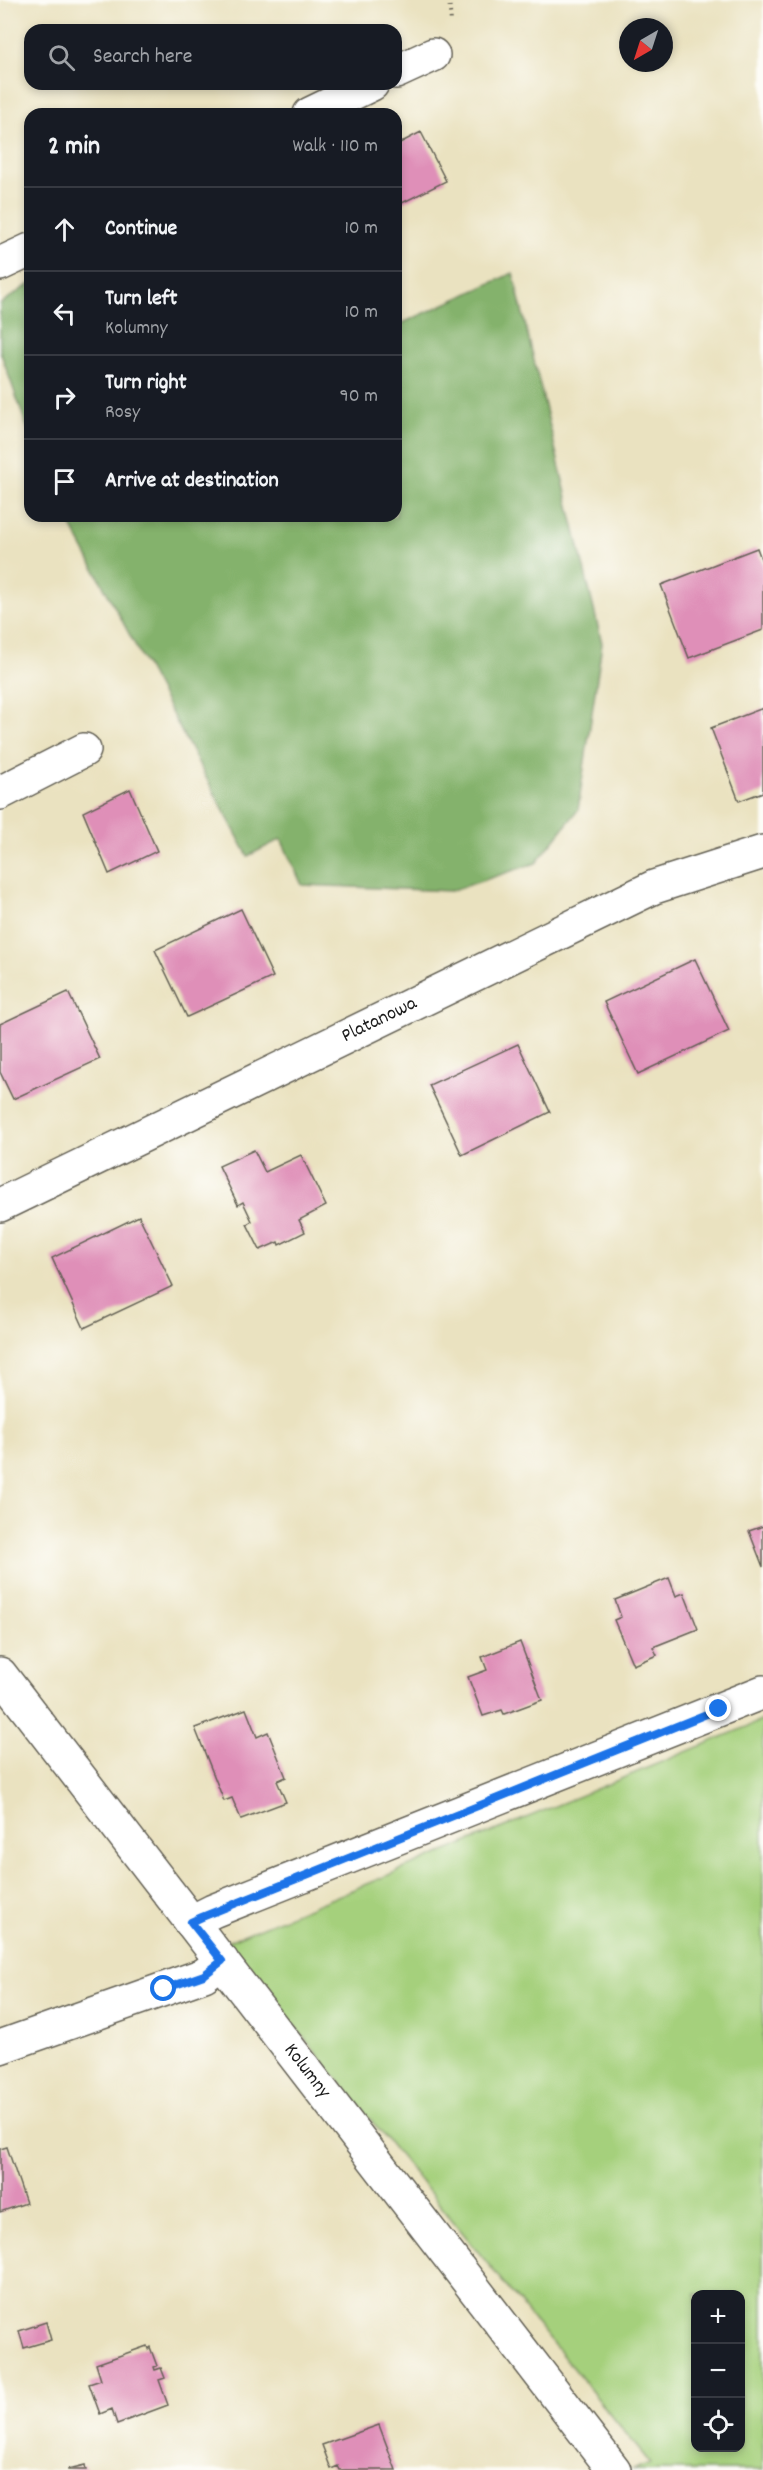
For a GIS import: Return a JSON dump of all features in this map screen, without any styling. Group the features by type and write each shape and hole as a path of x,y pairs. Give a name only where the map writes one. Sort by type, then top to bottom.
{"street":[{"path":"402,69 433,55"},
{"path":"322,108 360,90"},
{"path":"0,264 24,253"},
{"path":"0,793 84,750"},
{"name":"Platanowa","path":"0,1206 654,887 763,852"},
{"name":"Kolumny","path":"0,1674 614,2470"},
{"path":"191,1922 763,1692"},
{"path":"0,2047 204,1975 222,1961"}],"green space":[{"path":"513,273 602,643 578,810 536,863 451,891 302,885 281,839 248,856 69,522 402,522 402,323"},
{"path":"24,288 24,418 0,351 0,304"},
{"path":"763,1720 763,2470 631,2470 650,2463 226,1942"}],"building":[{"path":"421,132 446,181 402,203 402,142"},
{"path":"757,548 763,564 763,630 689,658 661,585"},
{"path":"763,708 763,792 739,801 711,728"},
{"path":"130,789 157,851 109,874 83,812"},
{"path":"241,909 273,977 187,1017 155,950"},
{"path":"695,959 729,1031 638,1074 604,1002"},
{"path":"68,992 100,1059 13,1099 0,1072 0,1024"},
{"path":"518,1044 550,1112 462,1155 429,1085"},
{"path":"254,1150 265,1172 301,1155 326,1206 299,1220 305,1232 279,1245 278,1242 260,1250 247,1224 252,1221 243,1202 238,1205 219,1166"},
{"path":"139,1216 173,1286 84,1328 52,1258"},
{"path":"763,1526 763,1567 749,1531"},
{"path":"669,1578 676,1596 684,1593 698,1629 653,1647 657,1655 633,1665 614,1620 621,1617 615,1600"},
{"path":"520,1642 542,1700 504,1714 502,1710 483,1716 468,1677 487,1670 482,1657"},
{"path":"246,1709 257,1737 268,1732 286,1777 277,1781 286,1802 241,1819 232,1798 224,1801 195,1728"},
{"path":"7,2147 26,2203 0,2212 0,2149"},
{"path":"46,2322 51,2340 24,2348 19,2331"},
{"path":"147,2346 148,2349 150,2347 157,2366 154,2367 155,2370 161,2368 165,2378 159,2380 168,2405 117,2424 112,2409 100,2414 89,2384 101,2380 96,2364"},
{"path":"379,2425 396,2470 340,2470 338,2466 331,2469 322,2445"},
{"path":"85,2465 86,2470 68,2470 68,2469"}],"route":[{"path":"164,1989 204,1975 222,1961 191,1922 213,1911 719,1709"}]}
